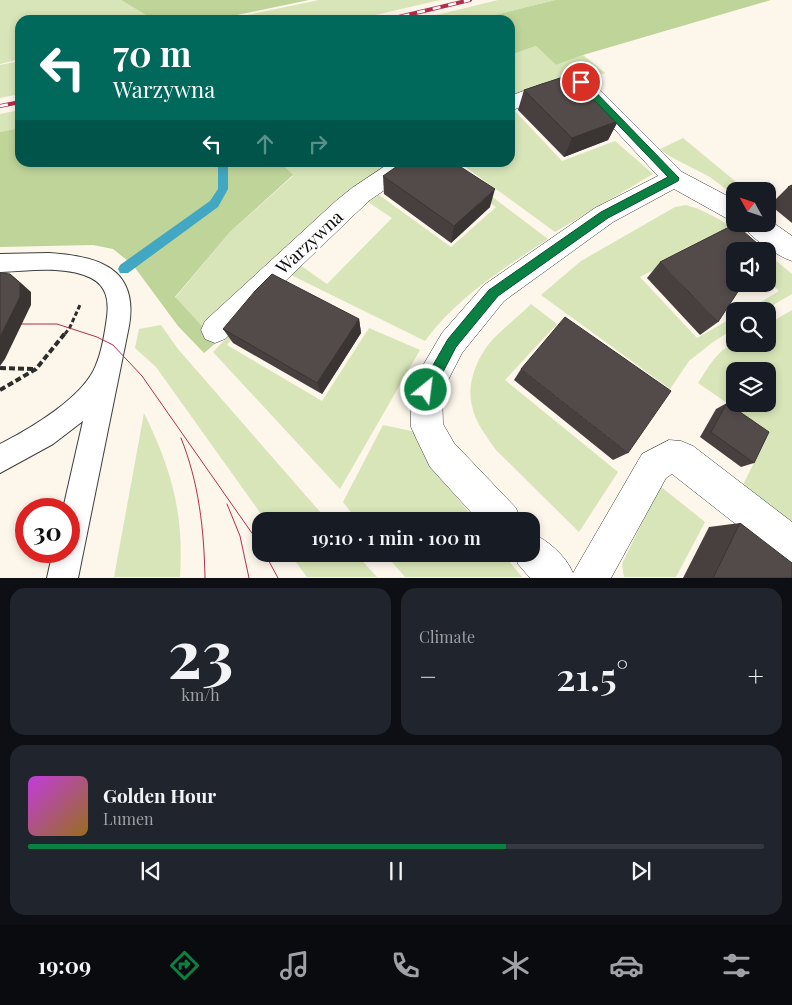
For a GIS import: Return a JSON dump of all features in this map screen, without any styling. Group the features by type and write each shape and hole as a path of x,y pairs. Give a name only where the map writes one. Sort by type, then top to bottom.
{"street":[{"path":"515,102 549,89 581,82 674,178 726,205"},
{"name":"Warzywna","path":"215,330 361,194 402,167"},
{"path":"495,512 442,455 427,427 426,390 452,343 494,293 604,215 674,178"},
{"path":"766,232 792,250"},
{"path":"590,578 654,466 669,457 681,458 792,545"},
{"path":"540,561 556,578"}],"lane":[{"path":"0,263 74,262 99,271 109,277 118,294 119,316 79,498"},
{"path":"0,459 40,438 66,418 91,394 107,367"},
{"path":"62,578 65,563"}],"path":[{"path":"0,390 36,369 70,327 80,305"},
{"path":"0,368 36,369"}],"green space":[{"path":"0,0 121,0 146,15 15,15 15,60 0,64"},
{"path":"121,0 309,0 237,15 146,15"},
{"path":"319,0 440,0 376,15 247,15"},
{"path":"498,0 555,0 495,15 436,15"},
{"path":"555,0 771,0 583,55 556,65 536,46 515,53 515,15 495,15"},
{"path":"536,46 556,65 583,55 605,73 587,80 515,97 515,53"},
{"path":"15,62 15,95 0,98 0,65"},
{"path":"15,111 15,129 0,132 0,114"},
{"path":"515,111 562,161 615,141 653,174 555,232 466,167 515,167"},
{"path":"15,129 15,167 285,167 293,175 230,232 175,297 217,342 204,353 178,326 133,265 113,249 93,245 0,247 0,132"},
{"path":"683,138 736,182 726,182 726,189 710,177 671,157 660,149"},
{"path":"285,167 395,167 205,329 175,298 230,232 293,176"},
{"path":"470,180 548,239 498,272 466,297 425,341 291,275 300,265 327,284 392,218 368,202 379,195 451,247 496,207 463,186"},
{"path":"686,205 707,213 726,224 726,232 738,232 752,242 738,242 720,236 640,277 697,338 726,321 726,334 689,361 670,389 541,295 581,261 675,207"},
{"path":"776,261 792,274 792,294 776,303 761,302 779,291 776,288"},
{"path":"260,304 227,345 322,401 369,328 420,350 340,489 213,352"},
{"path":"531,304 557,324 505,380 618,472 579,532 496,450 479,424 472,406 472,379 478,361 494,338"},
{"path":"792,310 792,534 739,493 769,432 740,412 776,412 776,362 726,362 726,402 698,383 718,354 726,349 726,352 776,352 776,319"},
{"path":"161,325 178,349 320,512 260,512 156,367 135,348 139,329"},
{"path":"144,413 162,454 174,493 180,533 180,577 114,577"},
{"path":"383,425 416,432 441,478 469,512 351,512 343,502"},
{"path":"660,486 705,522 676,577 624,577 622,564"},
{"path":"296,562 363,562 377,577 307,577"},
{"path":"392,562 510,562 522,577 405,577"}],"building":[{"path":"566,76 618,121 572,138 524,90"},
{"path":"396,167 461,167 495,189 454,226 383,176"},
{"path":"726,229 726,232 744,232 756,242 726,242 726,292 738,292 731,302 726,302 726,310 718,322 660,262"},
{"path":"0,273 10,274 20,283 20,297 0,337"},
{"path":"272,274 359,319 317,383 223,329"},
{"path":"565,317 671,391 628,453 521,369"},
{"path":"726,405 726,412 740,412 769,432 754,463 711,432"},
{"path":"740,523 792,563 792,578 713,578"}],"waterway":[{"path":"124,269 214,204 223,189 223,167"}],"tram line":[{"path":"0,324 57,324 97,337 113,345 142,376 252,533"},
{"path":"181,438 192,472 199,506 205,578"},
{"path":"227,504 240,536 249,578"},
{"path":"269,562 278,578"}],"railway":[{"path":"407,15 470,0"},
{"path":"0,106 15,103"}],"route":[{"path":"426,390 452,343 494,293 604,215 674,178 581,82"}]}
